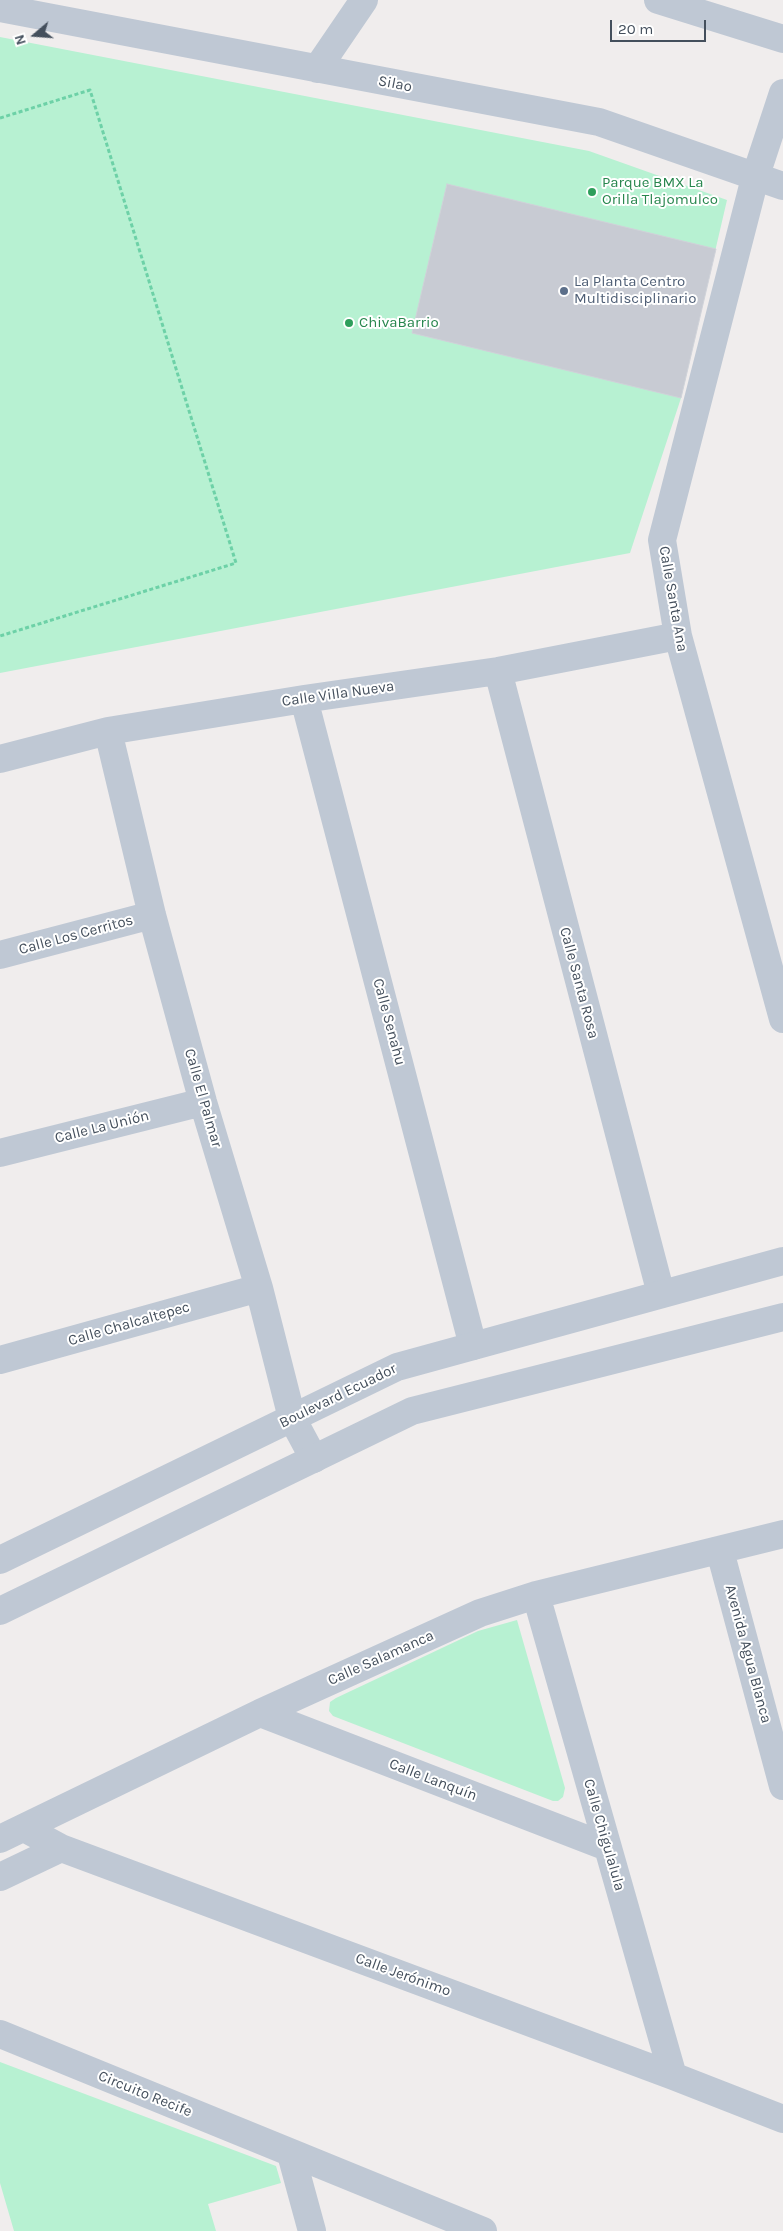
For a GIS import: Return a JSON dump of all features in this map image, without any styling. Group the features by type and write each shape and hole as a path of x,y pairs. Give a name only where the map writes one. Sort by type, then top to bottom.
{"street":[{"path":"317,69 364,0"},
{"path":"658,0 783,39"},
{"name":"Silao","path":"0,8 599,122 755,178 783,186"},
{"name":"Calle Santa Ana","path":"783,93 755,178 662,540 678,636 783,1019"},
{"name":"Calle Villa Nueva","path":"0,759 108,731 304,699 498,671 678,636"},
{"name":"Calle Santa Rosa","path":"498,671 661,1294"},
{"name":"Calle Senahu","path":"304,699 474,1346"},
{"name":"Calle El Palmar","path":"108,731 152,915 203,1102 259,1288 292,1418 314,1459"},
{"name":"Calle Los Cerritos","path":"0,954 152,915"},
{"name":"Calle La Unión","path":"0,1153 203,1102"},
{"name":"Boulevard Ecuador","path":"0,1560 397,1367 783,1261"},
{"name":"Calle Chalcaltepec","path":"0,1360 259,1288"},
{"path":"0,1612 412,1411 783,1317"},
{"name":"Calle Salamanca","path":"0,1839 260,1713 480,1613 536,1595 783,1534"},
{"name":"Avenida Agua Blanca","path":"720,1550 783,1786"},
{"name":"Calle Chigulalula","path":"536,1595 672,2076"},
{"name":"Calle Lanquín","path":"260,1713 607,1847"},
{"name":"Calle Jerónimo","path":"24,1828 61,1848 783,2119"},
{"path":"0,1878 61,1848"},
{"name":"Circuito Recife","path":"0,2034 483,2231"},
{"path":"291,2154 312,2231"}],"path":[{"path":"0,118 90,90 236,563 0,636"}],"green space":[{"name":"ChivaBarrio","path":"0,37 589,151 727,200 681,398 630,553 0,673"},
{"path":"517,1620 565,1788 563,1797 558,1801 553,1801 333,1716 329,1711 330,1702 336,1698 478,1631"},
{"path":"0,2062 276,2166 281,2183 208,2204 216,2231 14,2231 0,2183"}],"building":[{"name":"La Planta Centro Multidisciplinario","path":"447,184 716,249 681,398 412,333"}],"place":[{"name":"Parque BMX La Orilla Tlajomulco","path":"592,192"},
{"name":"La Planta Centro Multidisciplinario","path":"564,291"},
{"name":"ChivaBarrio","path":"349,323"}]}
